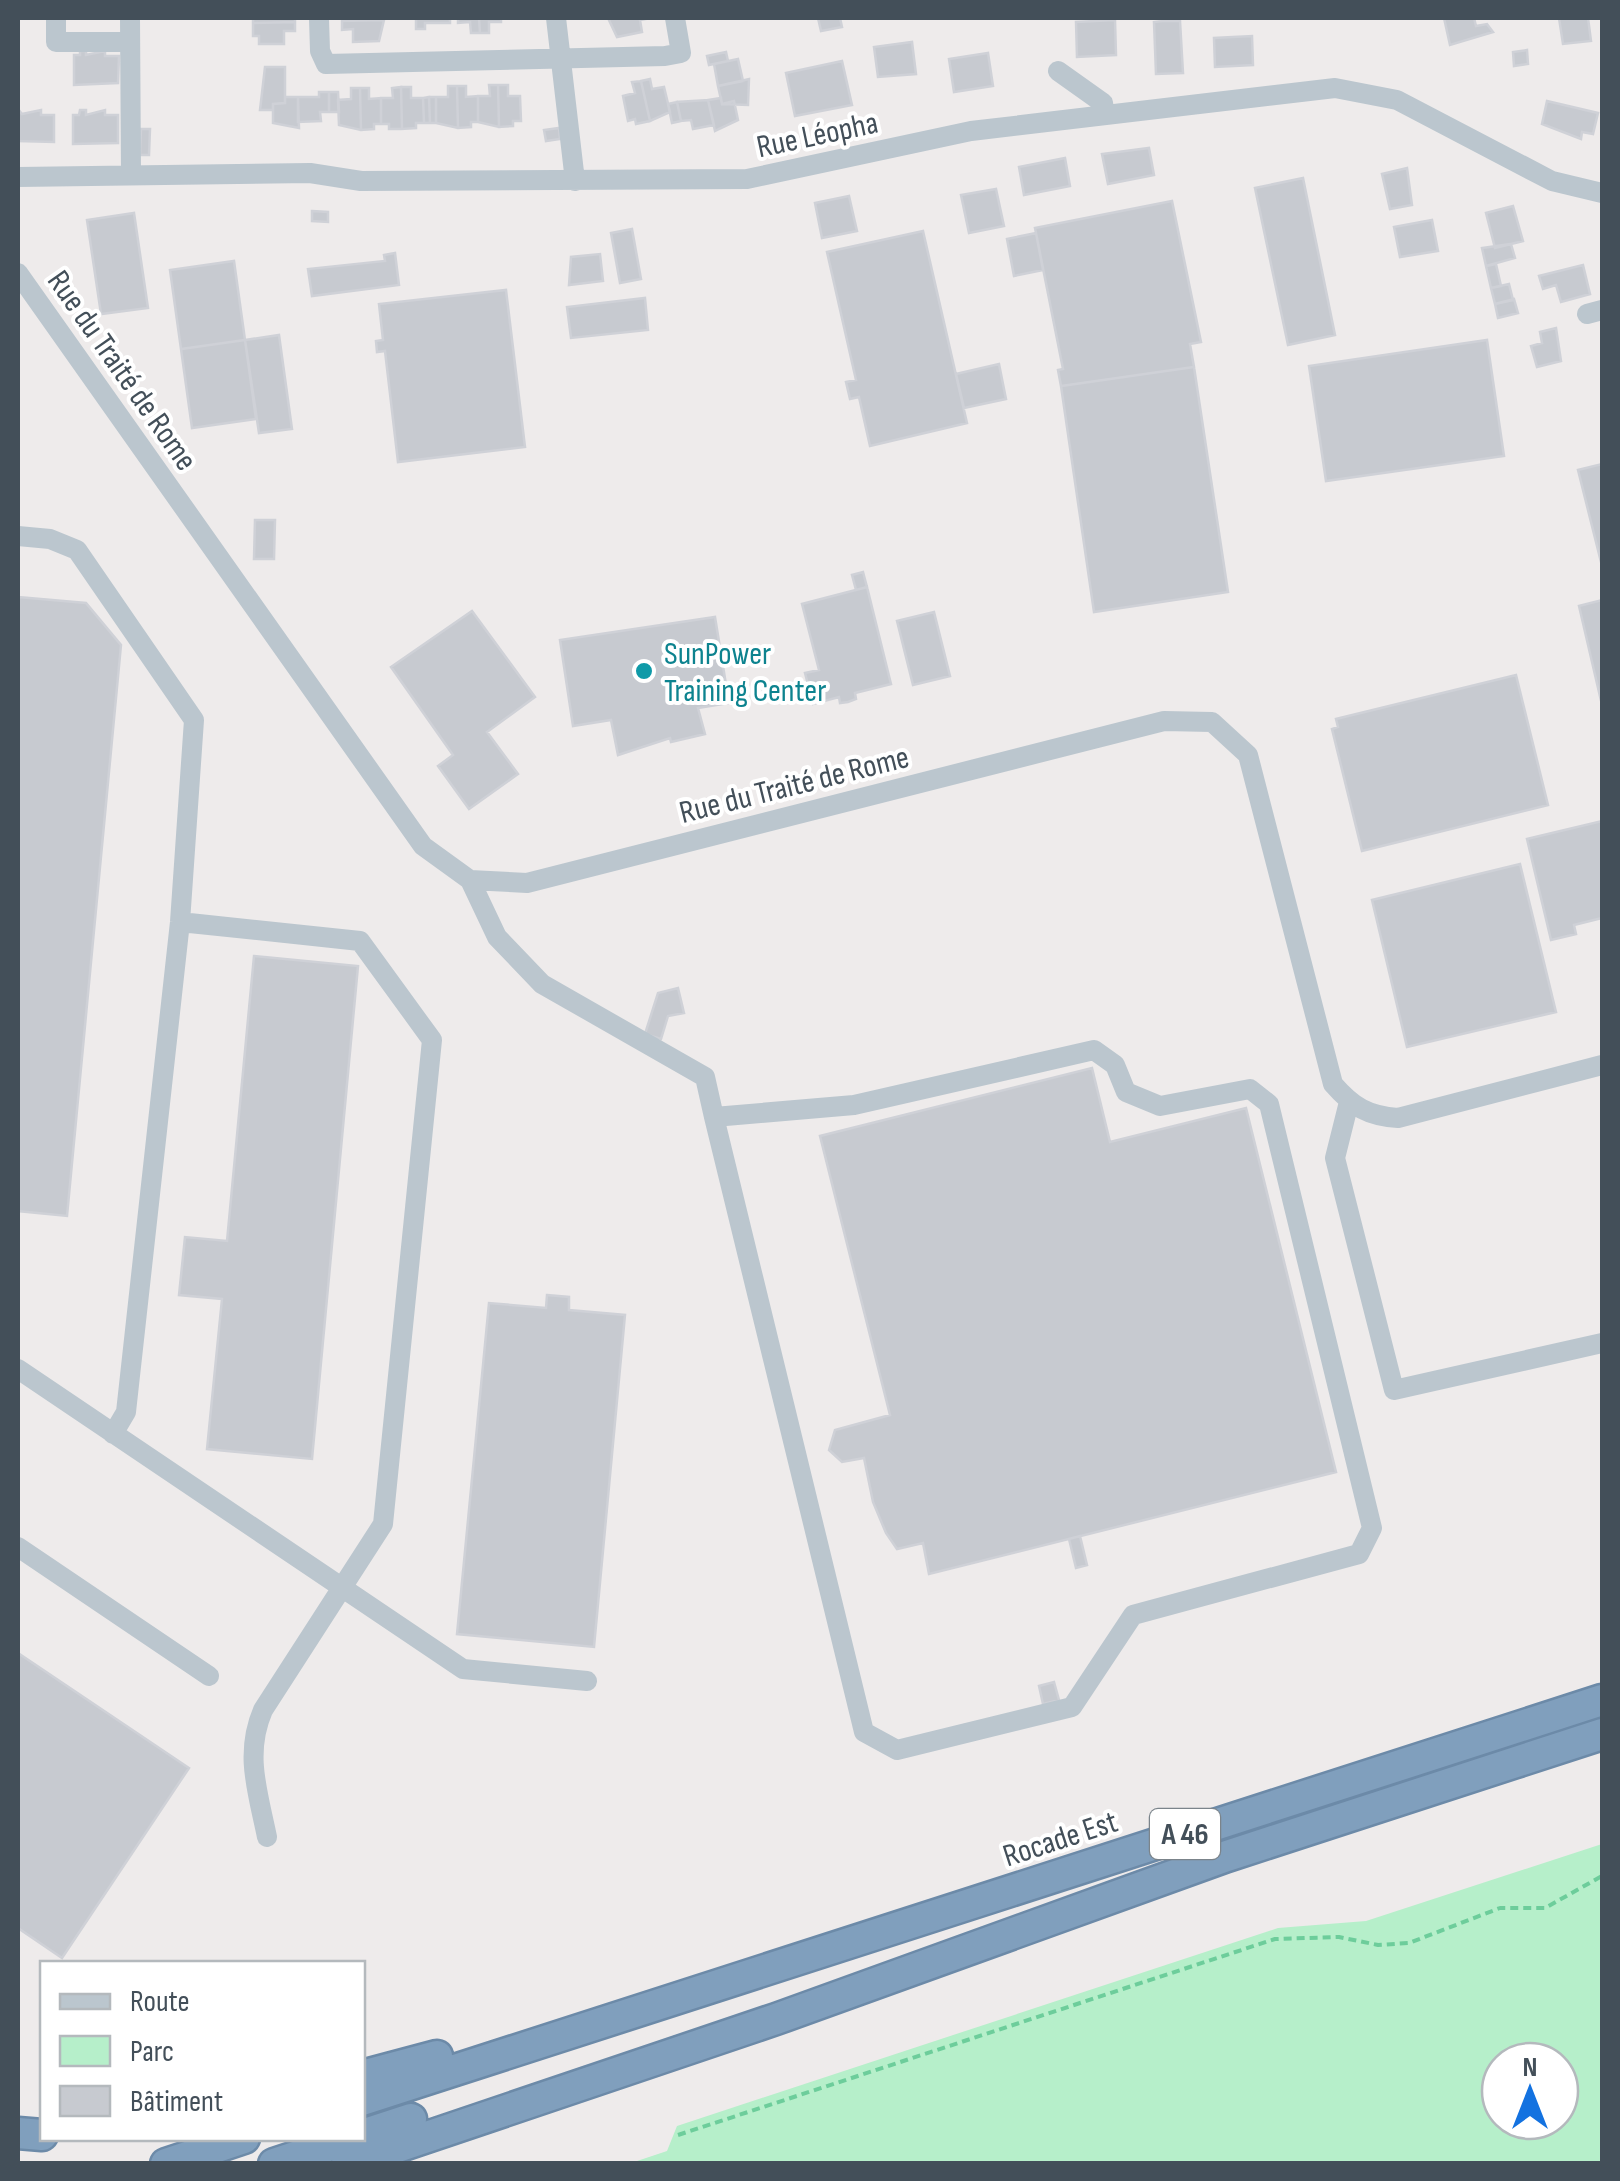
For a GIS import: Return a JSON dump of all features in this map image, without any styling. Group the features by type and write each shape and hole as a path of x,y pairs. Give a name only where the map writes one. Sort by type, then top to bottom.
{"highway":[{"name":"Rocade Est","path":"496,2057 1602,1700"},
{"name":"A 46","path":"365,2134 1124,1892 1602,1734"},
{"path":"347,2164 776,2020 1124,1892"},
{"path":"365,2075 443,2055 496,2057"},
{"name":"A 46","path":"365,2099 496,2057"},
{"path":"166,2164 235,2141"},
{"path":"274,2164 343,2141"}],"street":[{"path":"56,18 56,42 130,42"},
{"path":"130,18 131,175"},
{"path":"319,18 320,51 326,64 561,60 681,53 675,18"},
{"path":"556,18 575,181"},
{"path":"1058,71 1104,104 1105,116"},
{"name":"Rue Léopha","path":"18,177 310,173 361,180 747,180 971,131 1335,88 1367,91 1397,100 1552,181 1602,193"},
{"name":"Rue du Traité de Rome","path":"18,273 423,846 470,880 526,883 1164,721 1212,722 1248,755 1333,1084 1349,1102"},
{"path":"18,536 50,539 77,550 194,720 180,922 126,1412 113,1434"},
{"path":"470,880 497,937 542,984 705,1077 714,1117 864,1732 897,1750 1072,1707 1133,1615 1359,1554 1372,1528 1269,1104 1250,1089 1160,1106 1126,1092 1114,1065 1094,1050 854,1105 714,1117"},
{"path":"180,922 360,941 432,1040 383,1524 263,1710 252,1737 251,1760 267,1836"},
{"path":"1602,1065 1398,1118 1372,1116 1349,1102 1335,1158 1394,1390 1602,1343"},
{"path":"18,1369 463,1669 587,1681"},
{"path":"18,1548 208,1676"}],"path":[{"path":"678,2135 1275,1940 1339,1937 1378,1945 1409,1943 1500,1908 1545,1908 1602,1876"}],"green space":[{"path":"1602,1844 1602,2163 631,2163 667,2151 677,2126 1278,1928 1366,1921"}],"building":[{"path":"253,18 295,18 295,22 253,23"},
{"path":"416,18 450,18 450,23 425,23 425,29 416,29"},
{"path":"458,18 479,18 480,33 471,33 470,22 458,23"},
{"path":"479,18 501,18 501,22 489,22 489,33 480,33"},
{"path":"608,18 651,18 640,20 642,32 617,37"},
{"path":"818,18 840,18 842,27 821,31"},
{"path":"1444,18 1474,18 1476,26 1487,24 1493,32 1450,45"},
{"path":"1559,18 1588,18 1591,41 1563,44"},
{"path":"384,20 379,41 353,42 353,29 342,30 342,21"},
{"path":"1115,20 1116,55 1077,57 1076,22"},
{"path":"1180,21 1183,73 1156,74 1154,22"},
{"path":"295,22 295,31 284,31 284,44 259,44 259,36 253,36 253,23"},
{"path":"1252,36 1253,65 1215,67 1214,38"},
{"path":"912,42 916,74 878,77 874,47"},
{"path":"1527,50 1528,64 1514,66 1513,52"},
{"path":"80,51 86,51 86,55 105,51 105,56 119,56 118,83 74,85 74,55 80,55"},
{"path":"726,52 728,61 709,65 707,56"},
{"path":"988,53 993,86 954,92 949,59"},
{"path":"738,59 743,81 718,86 714,64"},
{"path":"842,61 852,105 795,116 786,73"},
{"path":"265,67 285,67 285,103 273,104 273,110 260,110"},
{"path":"650,79 652,89 664,87 670,112 650,121 641,81"},
{"path":"749,79 748,105 722,104 718,86"},
{"path":"641,81 650,121 636,124 635,119 628,121 623,96 635,93 632,82"},
{"path":"489,85 498,85 499,127 478,122 478,96 490,96"},
{"path":"498,85 508,85 508,96 520,96 521,121 513,121 513,126 499,127"},
{"path":"448,86 457,86 458,128 436,123 436,97 448,97"},
{"path":"457,86 466,86 466,97 478,96 478,122 471,122 471,127 458,128"},
{"path":"401,87 411,87 411,98 423,98 424,123 416,123 416,128 402,129"},
{"path":"401,87 402,129 389,129 389,124 381,124 381,98 393,98 392,88"},
{"path":"351,88 360,88 361,130 339,125 338,100 351,99"},
{"path":"360,88 369,88 369,99 381,98 381,124 374,124 374,129 361,130"},
{"path":"319,92 329,92 329,112 320,112 321,121 298,122 298,97 319,97"},
{"path":"329,92 338,92 339,112 329,112"},
{"path":"285,97 298,97 299,128 273,123 273,104 285,103"},
{"path":"429,97 436,97 436,123 430,123"},
{"path":"429,97 430,123 424,123 423,98"},
{"path":"721,98 722,104 734,101 738,120 715,131 708,100"},
{"path":"708,100 714,125 693,129 691,120 681,121 677,102"},
{"path":"1547,101 1598,113 1593,134 1582,132 1581,139 1542,124"},
{"path":"677,102 681,121 672,123 668,104"},
{"path":"18,109 22,114 41,110 41,115 54,115 54,142 18,141"},
{"path":"80,110 86,110 86,115 105,110 105,115 118,115 118,143 73,144 73,115 79,115"},
{"path":"559,128 560,139 546,141 544,130"},
{"path":"141,129 150,129 149,155 140,155"},
{"path":"1149,148 1154,175 1108,184 1102,154"},
{"path":"1065,158 1070,186 1024,195 1019,167"},
{"path":"1407,168 1412,205 1390,209 1382,174"},
{"path":"1303,178 1335,335 1288,345 1255,188"},
{"path":"996,189 1004,226 969,233 961,195"},
{"path":"849,196 857,231 822,238 815,203"},
{"path":"1172,201 1201,342 1190,344 1194,367 1061,386 1058,370 1063,369 1035,228"},
{"path":"1513,206 1523,241 1495,248 1486,213"},
{"path":"312,211 328,212 328,222 312,221"},
{"path":"134,213 148,308 101,314 87,220"},
{"path":"1432,220 1438,251 1400,257 1394,227"},
{"path":"632,229 641,279 620,283 611,233"},
{"path":"923,231 967,423 870,446 859,397 850,399 846,382 856,380 827,252"},
{"path":"1036,233 1043,270 1014,276 1007,239"},
{"path":"1511,244 1515,258 1486,266 1482,248"},
{"path":"395,253 399,285 312,296 308,269 385,261 384,255"},
{"path":"600,254 603,281 569,285 571,257"},
{"path":"234,261 245,340 181,349 170,270"},
{"path":"1496,264 1501,286 1491,288 1486,266"},
{"path":"1583,265 1590,294 1561,302 1556,285 1543,289 1539,276"},
{"path":"1509,284 1513,300 1495,304 1491,288"},
{"path":"506,290 525,447 398,462 385,351 377,352 376,341 383,340 379,304"},
{"path":"645,298 648,330 571,338 567,307"},
{"path":"1514,299 1518,313 1498,318 1495,304"},
{"path":"1556,328 1561,361 1537,367 1531,346 1542,343 1540,332"},
{"path":"279,335 292,429 259,433 245,340"},
{"path":"245,340 256,419 192,428 181,349"},
{"path":"1487,340 1504,456 1326,481 1309,366"},
{"path":"999,364 1006,399 964,408 956,374"},
{"path":"1194,367 1228,592 1094,612 1061,386"},
{"path":"1602,464 1602,562 1601,562 1578,470"},
{"path":"255,520 275,520 274,559 254,559"},
{"path":"863,572 867,587 856,590 852,575"},
{"path":"867,587 891,684 855,693 856,699 848,702 840,703 839,697 813,704 805,673 819,670 802,604"},
{"path":"18,597 86,603 121,645 67,1216 18,1211"},
{"path":"1602,600 1602,705 1579,606"},
{"path":"472,611 535,697 487,732 518,774 469,809 438,766 453,755 391,667"},
{"path":"934,612 950,676 913,685 897,621"},
{"name":"SunPower Training Center","path":"715,617 729,703 698,708 705,734 671,742 670,738 618,755 611,720 573,726 560,640"},
{"path":"1516,675 1548,805 1362,851 1332,729 1338,727 1336,719"},
{"path":"1602,821 1602,918 1574,925 1576,934 1551,940 1527,839"},
{"path":"1520,864 1556,1012 1407,1047 1372,900"},
{"path":"254,956 358,966 312,1459 207,1449 222,1299 179,1295 185,1237 227,1241"},
{"path":"678,988 684,1013 668,1016 661,1039 645,1034 658,993"},
{"path":"1092,1068 1110,1142 1246,1108 1336,1472 929,1574 923,1543 897,1549 886,1533 873,1502 864,1458 842,1462 829,1450 835,1430 890,1415 820,1136"},
{"path":"547,1295 569,1297 569,1310 625,1315 594,1647 457,1634 489,1303 546,1308"},
{"path":"1080,1536 1087,1565 1076,1568 1069,1539"},
{"path":"18,1653 189,1768 62,1958 18,1928"},
{"path":"1054,1682 1059,1700 1043,1704 1039,1686"}],"place":[{"name":"SunPower Training Center","path":"644,671"}]}
